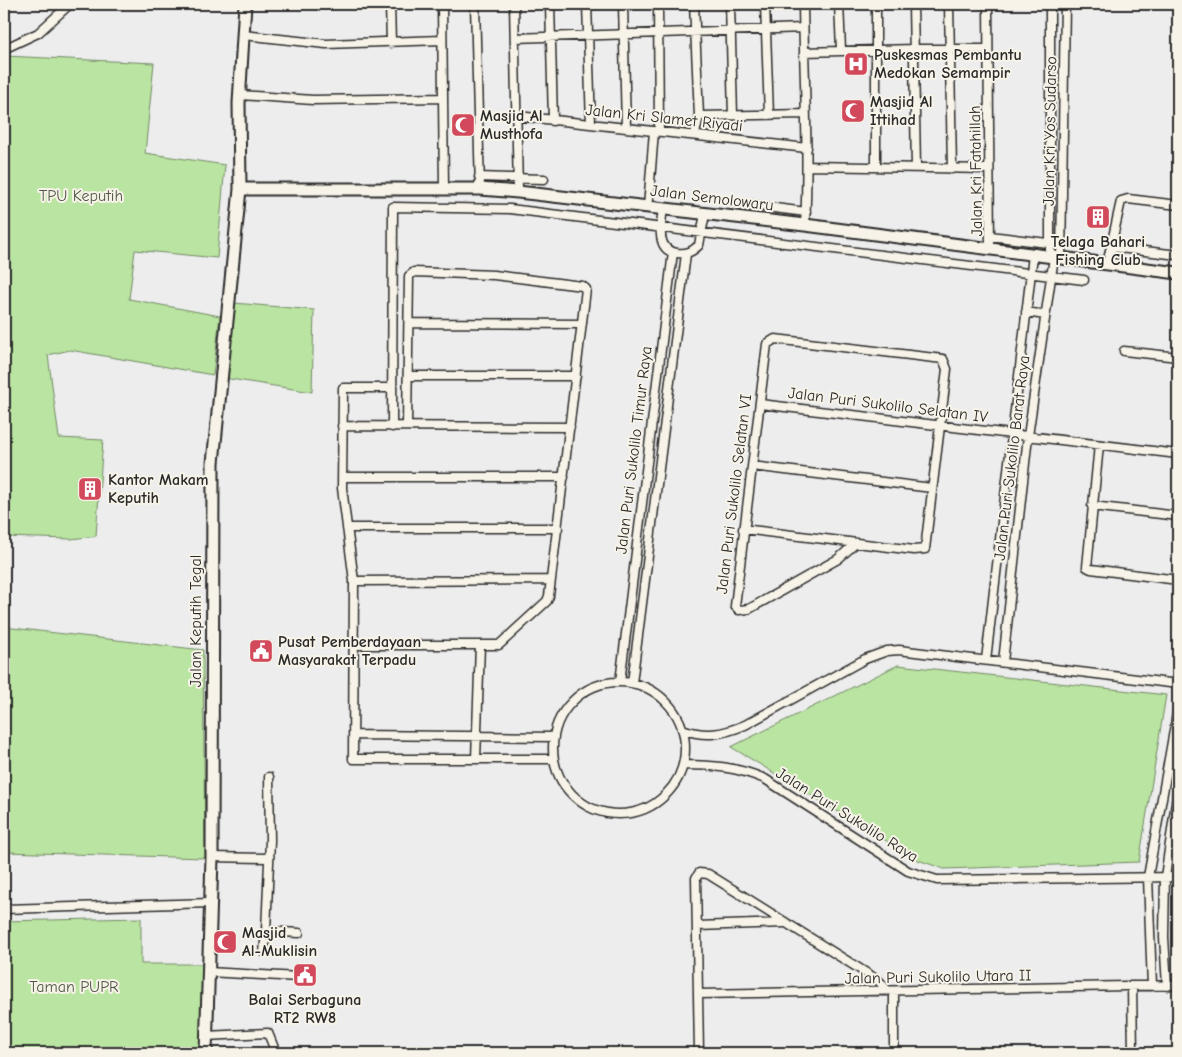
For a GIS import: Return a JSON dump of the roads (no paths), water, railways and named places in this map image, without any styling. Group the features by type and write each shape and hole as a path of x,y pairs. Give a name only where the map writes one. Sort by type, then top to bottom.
{"main road":[{"name":"Jalan Keputih Tegal","path":"206,1053 212,857 214,460 240,189 240,95 246,4"},
{"name":"Jalan Semolowaru","path":"240,189 480,189 518,192 648,207 663,211 705,216 805,225 990,249 1054,263 1107,264 1178,273"}],"street":[{"path":"8,47 38,33 70,4"},
{"path":"390,4 391,43"},
{"path":"442,4 444,189"},
{"path":"475,4 480,189"},
{"path":"514,4 518,116 518,192"},
{"path":"550,4 553,121"},
{"path":"587,4 591,124"},
{"path":"623,4 626,128"},
{"path":"648,207 657,131 658,4"},
{"path":"694,4 699,116 695,134"},
{"path":"730,4 733,115"},
{"path":"765,4 769,115"},
{"path":"803,4 804,114 808,166 805,225"},
{"path":"839,4 841,50"},
{"path":"876,4 876,167"},
{"path":"913,4 916,168"},
{"path":"950,4 952,169"},
{"name":"Jalan Kri Fatahillah","path":"988,4 990,249"},
{"path":"1050,4 1065,4"},
{"name":"Jalan Kri Yos Sudarso","path":"1050,4 1051,243 1054,263"},
{"name":"Jalan Kri Yos Sudarso","path":"1054,263 1063,245 1065,4"},
{"path":"515,38 694,30 803,28"},
{"path":"243,35 326,44 442,40"},
{"path":"804,52 988,49"},
{"path":"240,95 313,100 442,98"},
{"path":"699,116 804,114"},
{"name":"Jalan Kri Slamet Riyadi","path":"518,116 695,134 807,148"},
{"path":"1050,152 1064,152"},
{"path":"808,166 989,169"},
{"path":"480,177 544,179"},
{"path":"1107,264 1121,201 1128,199 1178,206"},
{"path":"751,205 806,212"},
{"path":"392,426 393,207 510,209 661,225 1031,271 1054,263 1084,280"},
{"path":"663,211 661,240 666,249 686,254 699,245 705,216"},
{"path":"990,236 1063,245"},
{"path":"1111,247 1178,255"},
{"name":"Jalan Puri Sukolilo Timur Raya","path":"620,682 672,252"},
{"name":"Jalan Puri Sukolilo Timur Raya","path":"632,683 686,254"},
{"name":"Jalan Puri Sukolilo Barat Raya","path":"986,660 1032,257"},
{"name":"Jalan Puri Sukolilo Barat Raya","path":"1003,662 1007,611 1028,436 1054,263"},
{"path":"354,644 499,645 547,601 558,528 586,289 582,286 494,276 414,272 409,276 407,426"},
{"path":"1026,312 1045,315"},
{"path":"409,323 582,324"},
{"name":"Jalan Puri Sukolilo Selatan VI","path":"856,543 830,563 749,609 739,610 736,608 743,529 767,344 775,339 943,359 947,369 941,425"},
{"path":"1124,351 1178,357"},
{"path":"408,376 576,376"},
{"path":"392,388 343,388 342,477 354,580 353,759 554,759"},
{"name":"Jalan Puri Sukolilo Selatan IV","path":"760,404 1178,454"},
{"path":"743,529 924,550 941,425"},
{"path":"342,426 570,427"},
{"path":"1099,445 1086,562 1088,568 1178,580"},
{"path":"648,448 661,452"},
{"path":"752,466 932,488"},
{"path":"342,477 564,477"},
{"path":"1092,506 1178,516"},
{"path":"347,528 558,528"},
{"path":"354,580 551,580"},
{"path":"993,609 1007,611"},
{"path":"476,759 480,645"},
{"path":"682,729 703,735 727,732 745,725 865,659 887,651 899,650 1178,684"},
{"path":"620,682 632,683 649,689 664,699 678,718 685,747 683,765 677,779 658,801 630,812 616,813 601,811 575,797 565,786 554,759 554,737 561,715 576,698 597,686 620,682"},
{"path":"1152,986 1148,877 1178,708"},
{"path":"353,735 554,737"},
{"name":"Jalan Puri Sukolilo Raya","path":"683,765 718,765 742,770 765,779 908,871 927,879 1178,877"},
{"path":"264,952 269,858 269,777"},
{"path":"1163,789 1178,790 1165,877 1164,926 1167,986"},
{"path":"212,857 269,858"},
{"path":"699,1053 696,875 699,872 708,874 879,982 891,992 894,1053"},
{"path":"4,909 211,903"},
{"path":"697,926 784,923"},
{"path":"1150,926 1164,926"},
{"path":"266,931 299,933"},
{"path":"208,972 298,978"},
{"name":"Jalan Puri Sukolilo Utara II","path":"699,994 891,992 1178,985"},
{"path":"1132,986 1133,1053"},
{"path":"206,1036 267,1033 275,1046 276,1053"}],"place":[{"name":"Puskesmas Pembantu Medokan Semampir","path":"856,64"},
{"name":"Masjid Al Ittihad","path":"853,111"},
{"name":"Masjid Al Musthofa","path":"463,125"},
{"name":"Telaga Bahari Fishing Club","path":"1098,217"},
{"name":"Kantor Makam Keputih","path":"90,489"},
{"name":"Pusat Pemberdayaan Masyarakat Terpadu","path":"261,651"},
{"name":"Masjid Al-Muklisin","path":"225,942"},
{"name":"Balai Serbaguna RT2 RW8","path":"305,975"}],"park label":[{"name":"TPU Keputih","path":"81,196"},
{"name":"Taman PUPR","path":"74,987"}]}
